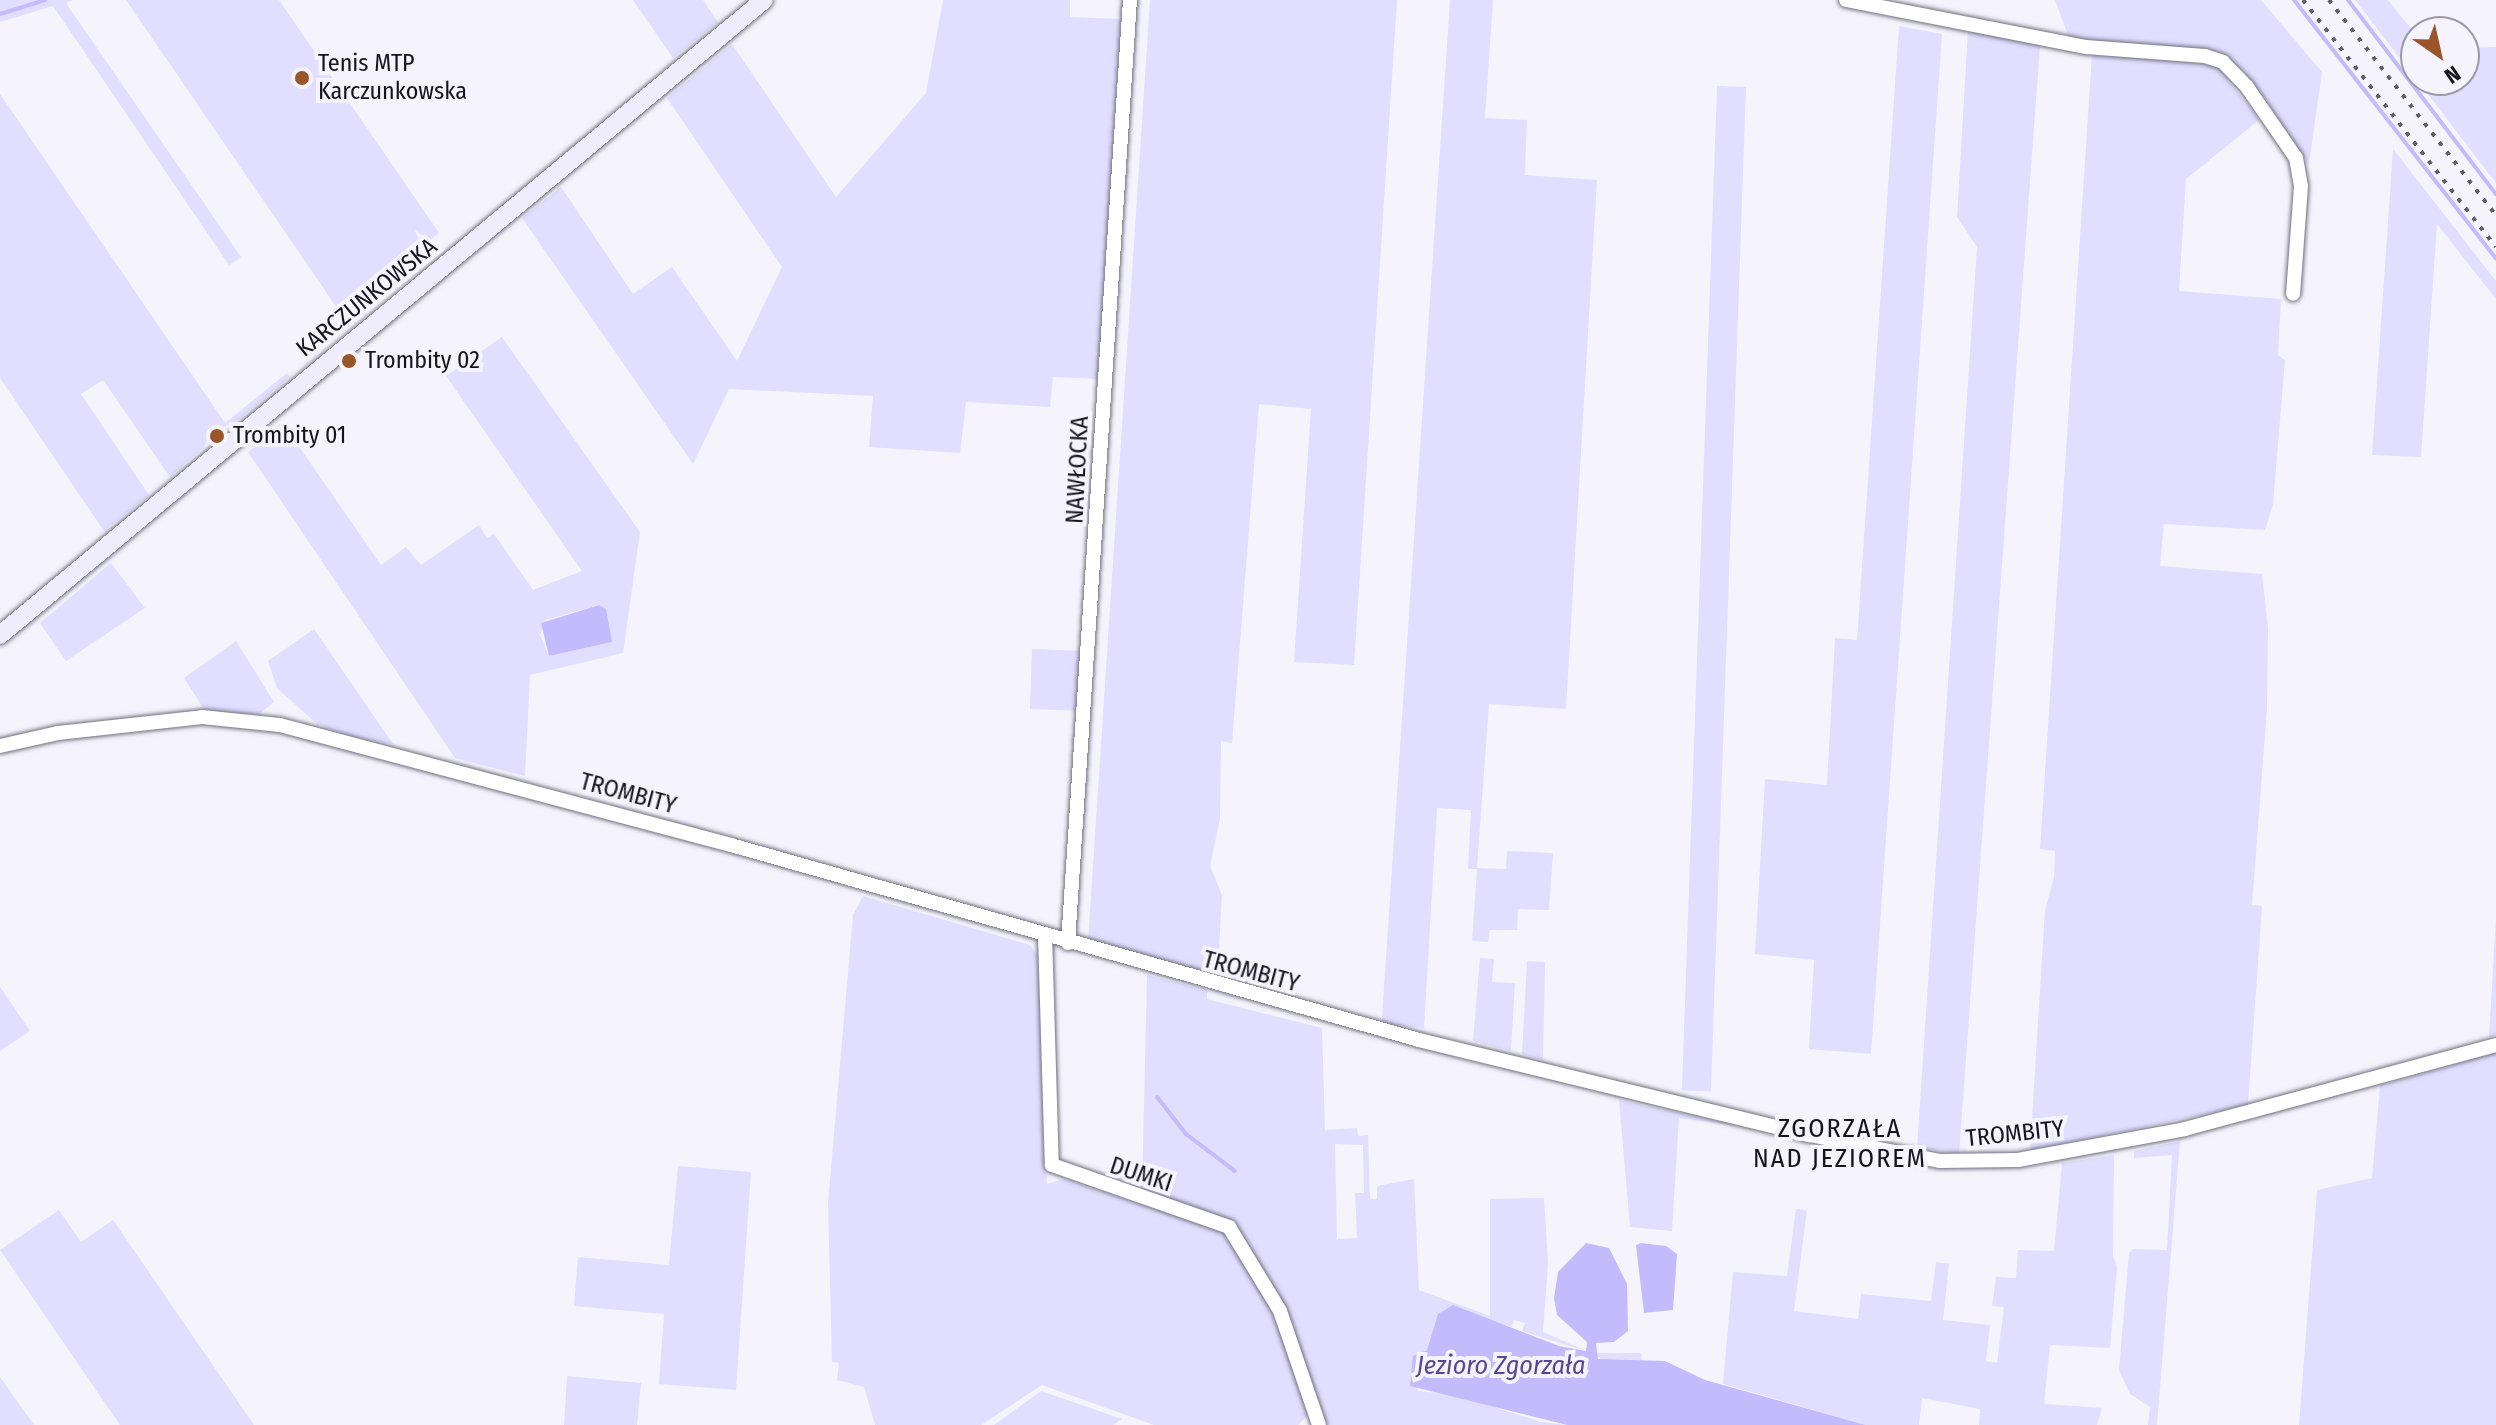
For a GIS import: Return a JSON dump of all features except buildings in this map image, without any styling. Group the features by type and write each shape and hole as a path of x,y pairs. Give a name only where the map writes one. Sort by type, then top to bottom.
{"street":[{"name":"KARCZUNKOWSKA","path":"0,635 764,0"},
{"name":"NAWŁOCKA","path":"1068,943 1130,0"},
{"path":"1846,0 2086,47 2216,58 2247,87 2296,158 2301,186 2293,294"},
{"name":"TROMBITY","path":"0,746 58,733 202,717 280,725 1442,1046 1810,1135 1953,1162 2018,1160 2185,1129 2496,1045"},
{"name":"DUMKI","path":"1045,935 1052,1165 1229,1227 1280,1311 1319,1425"}],"shaded area":[{"path":"0,0 73,0 66,3 241,257 229,265 53,6 0,22"},
{"path":"126,0 279,0 439,233 420,249 428,262 348,324"},
{"path":"633,0 703,0 718,22 673,58"},
{"path":"943,0 1070,0 1070,17 1121,19 1099,379 1053,377 1050,407 966,402 960,453 869,447 873,396 729,389 693,464 522,218 561,187 633,294 672,267 737,361 782,267 667,98 732,44 836,197 926,93"},
{"path":"1150,0 1397,0 1354,665 1294,662 1311,409 1259,404 1232,743 1221,741 1220,819 1210,866 1222,895 1218,964 1213,972 1088,942"},
{"path":"1450,0 1493,0 1485,118 1527,120 1525,175 1597,180 1566,709 1489,704 1477,868 1506,869 1507,851 1553,853 1549,910 1518,909 1517,930 1490,930 1488,942 1472,941 1477,869 1468,869 1471,810 1437,808 1424,1028 1382,1024 1382,1018"},
{"path":"2055,0 2261,0 2322,72 2309,164 2245,73 2221,53 2069,38"},
{"path":"2355,0 2388,0 2401,16 2400,58"},
{"path":"1899,26 1942,34 1871,1054 1809,1049 1814,960 1755,954 1765,779 1827,785 1835,638 1857,640"},
{"path":"1968,30 2040,45 1959,1154 1917,1148 1977,247 1957,217"},
{"path":"2496,47 2496,183 2429,96 2480,96 2480,48"},
{"path":"2092,54 2217,65 2259,120 2186,179 2179,291 2281,299 2278,355 2285,360 2273,504 2265,530 2164,524 2160,566 2262,574 2268,628 2267,708 2252,905 2262,906 2248,1105 2030,1151 2045,910 2054,877 2055,851 2040,849"},
{"path":"1717,86 1746,87 1711,1091 1682,1090"},
{"path":"0,94 225,423 287,373 290,377 238,420 211,433 203,448 170,477 103,380 81,394 149,495 104,531 0,378"},
{"path":"2393,149 2496,281 2496,299 2437,224 2421,457 2372,455"},
{"path":"502,337 640,532 623,653 530,675 525,776 455,758 248,452 282,422 381,565 406,547 421,565 479,525 487,538 494,534 533,590 582,571 446,376","holes":["599,605 612,642 549,656 540,635 545,620"]},
{"path":"111,563 145,608 66,661 40,623"},
{"path":"314,629 393,744 349,737 317,724 277,688 268,661"},
{"path":"236,641 274,702 259,714 207,714 184,678"},
{"path":"1032,649 1081,651 1079,711 1030,709"},
{"path":"863,896 1030,945 1041,960 1047,1184 1064,1179 1227,1233 1278,1317 1310,1413 1298,1425 1154,1425 1042,1385 981,1425 875,1425 864,1387 837,1380 839,1363 832,1362 828,1203 853,915"},
{"path":"2496,917 2496,1035 2489,1037"},
{"path":"1480,958 1494,959 1492,982 1515,983 1511,1051 1473,1041"},
{"path":"1527,961 1545,962 1543,1060 1522,1054"},
{"path":"1147,975 1207,990 1207,999 1322,1028 1325,1130 1357,1128 1358,1136 1368,1135 1370,1199 1377,1199 1377,1186 1414,1179 1419,1290 1490,1316 1490,1199 1544,1198 1548,1263 1543,1332 1586,1351 1522,1331 1525,1323 1514,1320 1512,1327 1467,1314 1421,1354 1418,1391 1456,1395 1541,1422 1567,1425 1324,1425 1269,1284 1244,1237 1231,1222 1142,1193","holes":["1335,1144 1363,1145 1364,1193 1355,1193 1357,1238 1337,1239"]},
{"path":"0,987 30,1031 0,1051"},
{"path":"2496,1053 2496,1425 2299,1425 2317,1190 2372,1178 2380,1086"},
{"path":"1619,1100 1745,1127 1679,1118 1672,1231 1630,1227"},
{"path":"2180,1141 2157,1425 2148,1425 2150,1407 2130,1394 2119,1370 2129,1253 2133,1249 2167,1250 2172,1155 2134,1158 2134,1151"},
{"path":"2114,1155 2113,1256 2117,1267 2110,1348 2050,1345 2044,1404 2102,1408 2097,1425 1979,1425 1980,1409 1922,1398 1919,1425 1866,1425 1723,1384 1733,1272 1787,1276 1796,1209 1807,1210 1794,1311 1858,1319 1861,1294 1931,1301 1936,1262 1949,1264 1943,1320 1990,1325 1986,1361 1997,1363 2004,1307 1992,1306 1996,1277 2016,1278 2018,1250 2054,1251 2062,1163"},
{"path":"678,1166 751,1172 736,1390 659,1384 664,1314 574,1306 578,1257 669,1265"},
{"path":"59,1210 81,1242 113,1220 254,1425 120,1425 0,1250"},
{"path":"1594,1353 1641,1353 1642,1361 1603,1361"},
{"path":"567,1376 641,1383 637,1425 564,1425"},
{"path":"0,1377 34,1425 0,1425"},
{"path":"1041,1391 1122,1419 1113,1425 994,1425"}],"water":[{"path":"599,605 606,609 612,642 549,656 541,623"},
{"name":"Jezioro Zgorzała","path":"1586,1243 1609,1248 1627,1284 1628,1331 1614,1342 1596,1343 1598,1359 1665,1361 1705,1380 1866,1425 1567,1425 1410,1386 1413,1356 1427,1350 1438,1314 1453,1305 1559,1346 1586,1351 1587,1342 1557,1315 1554,1298 1558,1272"},
{"path":"1636,1245 1666,1246 1677,1254 1673,1310 1644,1313"}],"waterway":[{"path":"0,14 45,0"},
{"path":"2294,0 2496,259"},
{"path":"2348,0 2496,194"},
{"path":"1157,1097 1186,1134 1235,1171"}],"railway":[{"path":"2303,0 2496,247"},
{"path":"2329,0 2496,215"}],"place":[{"name":"Tenis MTP Karczunkowska","path":"302,78"},
{"name":"Trombity 02","path":"349,361"},
{"name":"Trombity 01","path":"217,436"}],"district":[{"name":"ZGORZAŁA NAD JEZIOREM","path":"1840,1144"}]}
